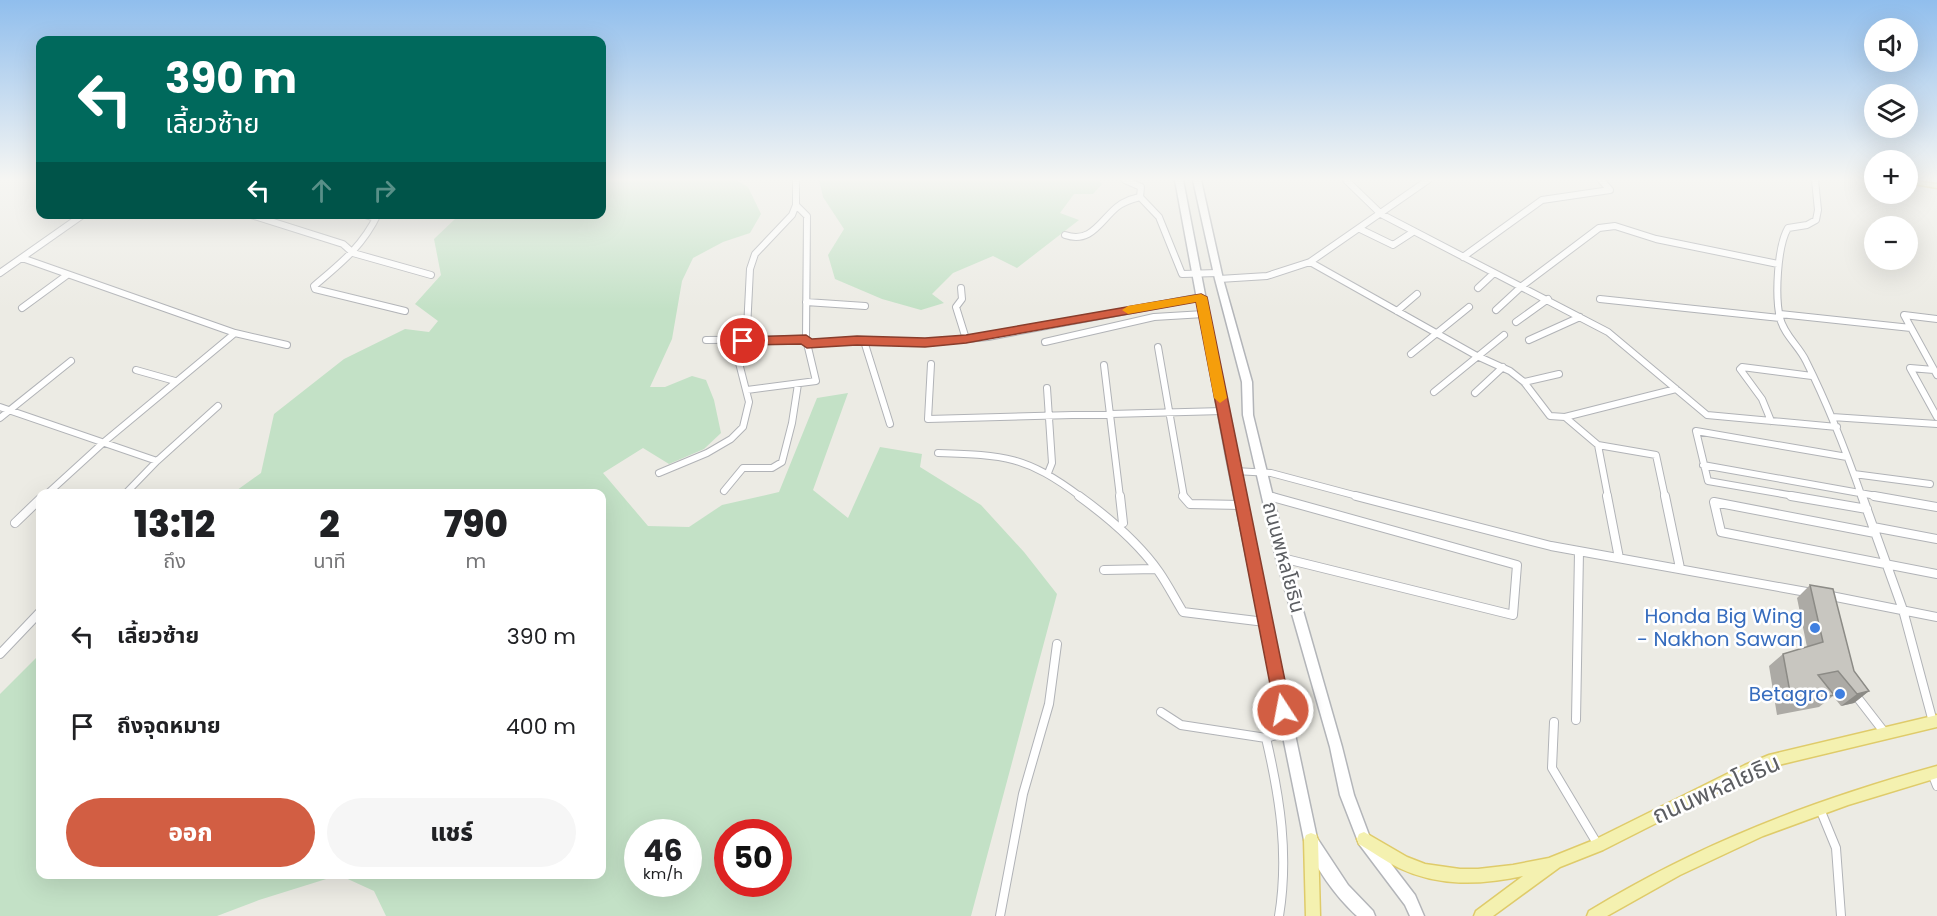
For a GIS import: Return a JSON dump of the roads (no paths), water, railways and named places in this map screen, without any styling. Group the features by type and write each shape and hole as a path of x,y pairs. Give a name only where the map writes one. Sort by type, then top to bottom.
{"main road":[{"name":"ถนนพหลโยธิน","path":"1187,223 1287,732 1311,840 1328,870 1355,905 1368,916"},
{"name":"ถนนพหลโยธิน","path":"1206,223 1218,276 1247,382 1248,415 1282,558 1336,747 1347,795 1364,839 1410,900 1417,916"},
{"name":"ถนนพหลโยธิน","path":"1481,916 1555,862 1598,845 1760,765 1935,721"},
{"path":"1594,916 1698,858 1820,809 1935,777"},
{"path":"1364,839 1408,865 1460,879 1504,875 1555,862"},
{"path":"1311,840 1313,916"}],"street":[{"path":"0,273 72,223"},
{"path":"279,223 343,244 353,254 430,275"},
{"path":"374,223 368,235 353,254 316,283 315,289 405,311"},
{"path":"659,473 706,453 731,439 743,427 749,402 738,359 747,329 750,268 754,254 784,223"},
{"path":"747,390 816,381 807,342 807,223"},
{"path":"1065,235 1076,239 1093,232 1102,223"},
{"path":"1161,223 1182,274 1218,276 1267,276 1310,262 1368,223"},
{"path":"1397,223 1548,299 1608,333 1707,415 1837,427"},
{"path":"1463,256 1510,223"},
{"path":"1813,223 1788,228 1784,235 1778,264 1780,316 1787,334 1804,358 1837,427 1903,610 1935,721"},
{"path":"1496,310 1522,286 1599,228 1615,226 1656,239 1778,264"},
{"path":"1360,229 1393,245 1413,232"},
{"path":"22,258 235,333 287,345"},
{"path":"1310,262 1477,356 1503,367 1524,382 1550,416 1565,417 1676,389"},
{"path":"1478,288 1494,273"},
{"path":"22,308 67,275"},
{"path":"961,288 962,299 956,307 966,339"},
{"path":"1397,311 1417,294"},
{"path":"706,340 925,343 966,339 1201,297"},
{"path":"1516,322 1548,299"},
{"path":"1600,299 1911,328"},
{"path":"806,302 865,306"},
{"path":"1411,354 1469,307"},
{"path":"1045,342 1154,317 1204,314"},
{"path":"1936,372 1904,315 1937,319"},
{"path":"1529,340 1580,317"},
{"path":"52,489 175,381 235,333"},
{"path":"1434,393 1504,335"},
{"path":"864,341 890,424"},
{"path":"1158,347 1186,502 1202,506 1242,505"},
{"path":"0,418 71,361"},
{"path":"931,364 928,418 1223,411"},
{"path":"1104,365 1108,415 1123,523"},
{"path":"1475,393 1503,367"},
{"path":"1771,421 1762,399 1740,369 1742,367 1812,376"},
{"path":"1936,372 1910,368 1937,417"},
{"path":"136,370 175,381"},
{"path":"1524,382 1559,374"},
{"path":"724,491 743,468 772,468 784,459 798,384"},
{"path":"1047,387 1051,416 1052,464 1048,473"},
{"path":"130,489 218,406"},
{"path":"0,407 157,461"},
{"path":"1565,417 1598,445 1656,455 1680,568"},
{"path":"1832,417 1937,424"},
{"path":"1847,457 1696,431 1708,481 1866,509"},
{"path":"1598,445 1619,558"},
{"path":"938,453 1009,457 1048,473 1113,523 1156,568 1183,612 1265,622"},
{"path":"1703,465 1937,507"},
{"path":"1235,471 1262,471 1499,534 1579,552 1680,568 1937,617"},
{"path":"1854,474 1930,484"},
{"path":"1268,495 1516,565 1513,615 1282,558"},
{"path":"1937,539 1714,502 1722,532 1937,574"},
{"path":"15,523 36,503"},
{"path":"1576,720 1579,552"},
{"path":"1104,570 1156,568"},
{"path":"1824,595 1827,606"},
{"path":"0,654 36,616"},
{"path":"1000,916 1023,794 1050,704 1057,644"},
{"path":"1845,682 1886,733"},
{"path":"1161,712 1181,724 1266,738 1287,732"},
{"path":"1554,722 1552,768 1598,845"},
{"path":"1266,738 1280,794 1284,856 1279,916"},
{"path":"1820,809 1836,848 1841,916"}],"place":[{"name":"Honda Big Wing - Nakhon Sawan","path":"1815,628"},
{"name":"Betagro","path":"1840,694"}]}
